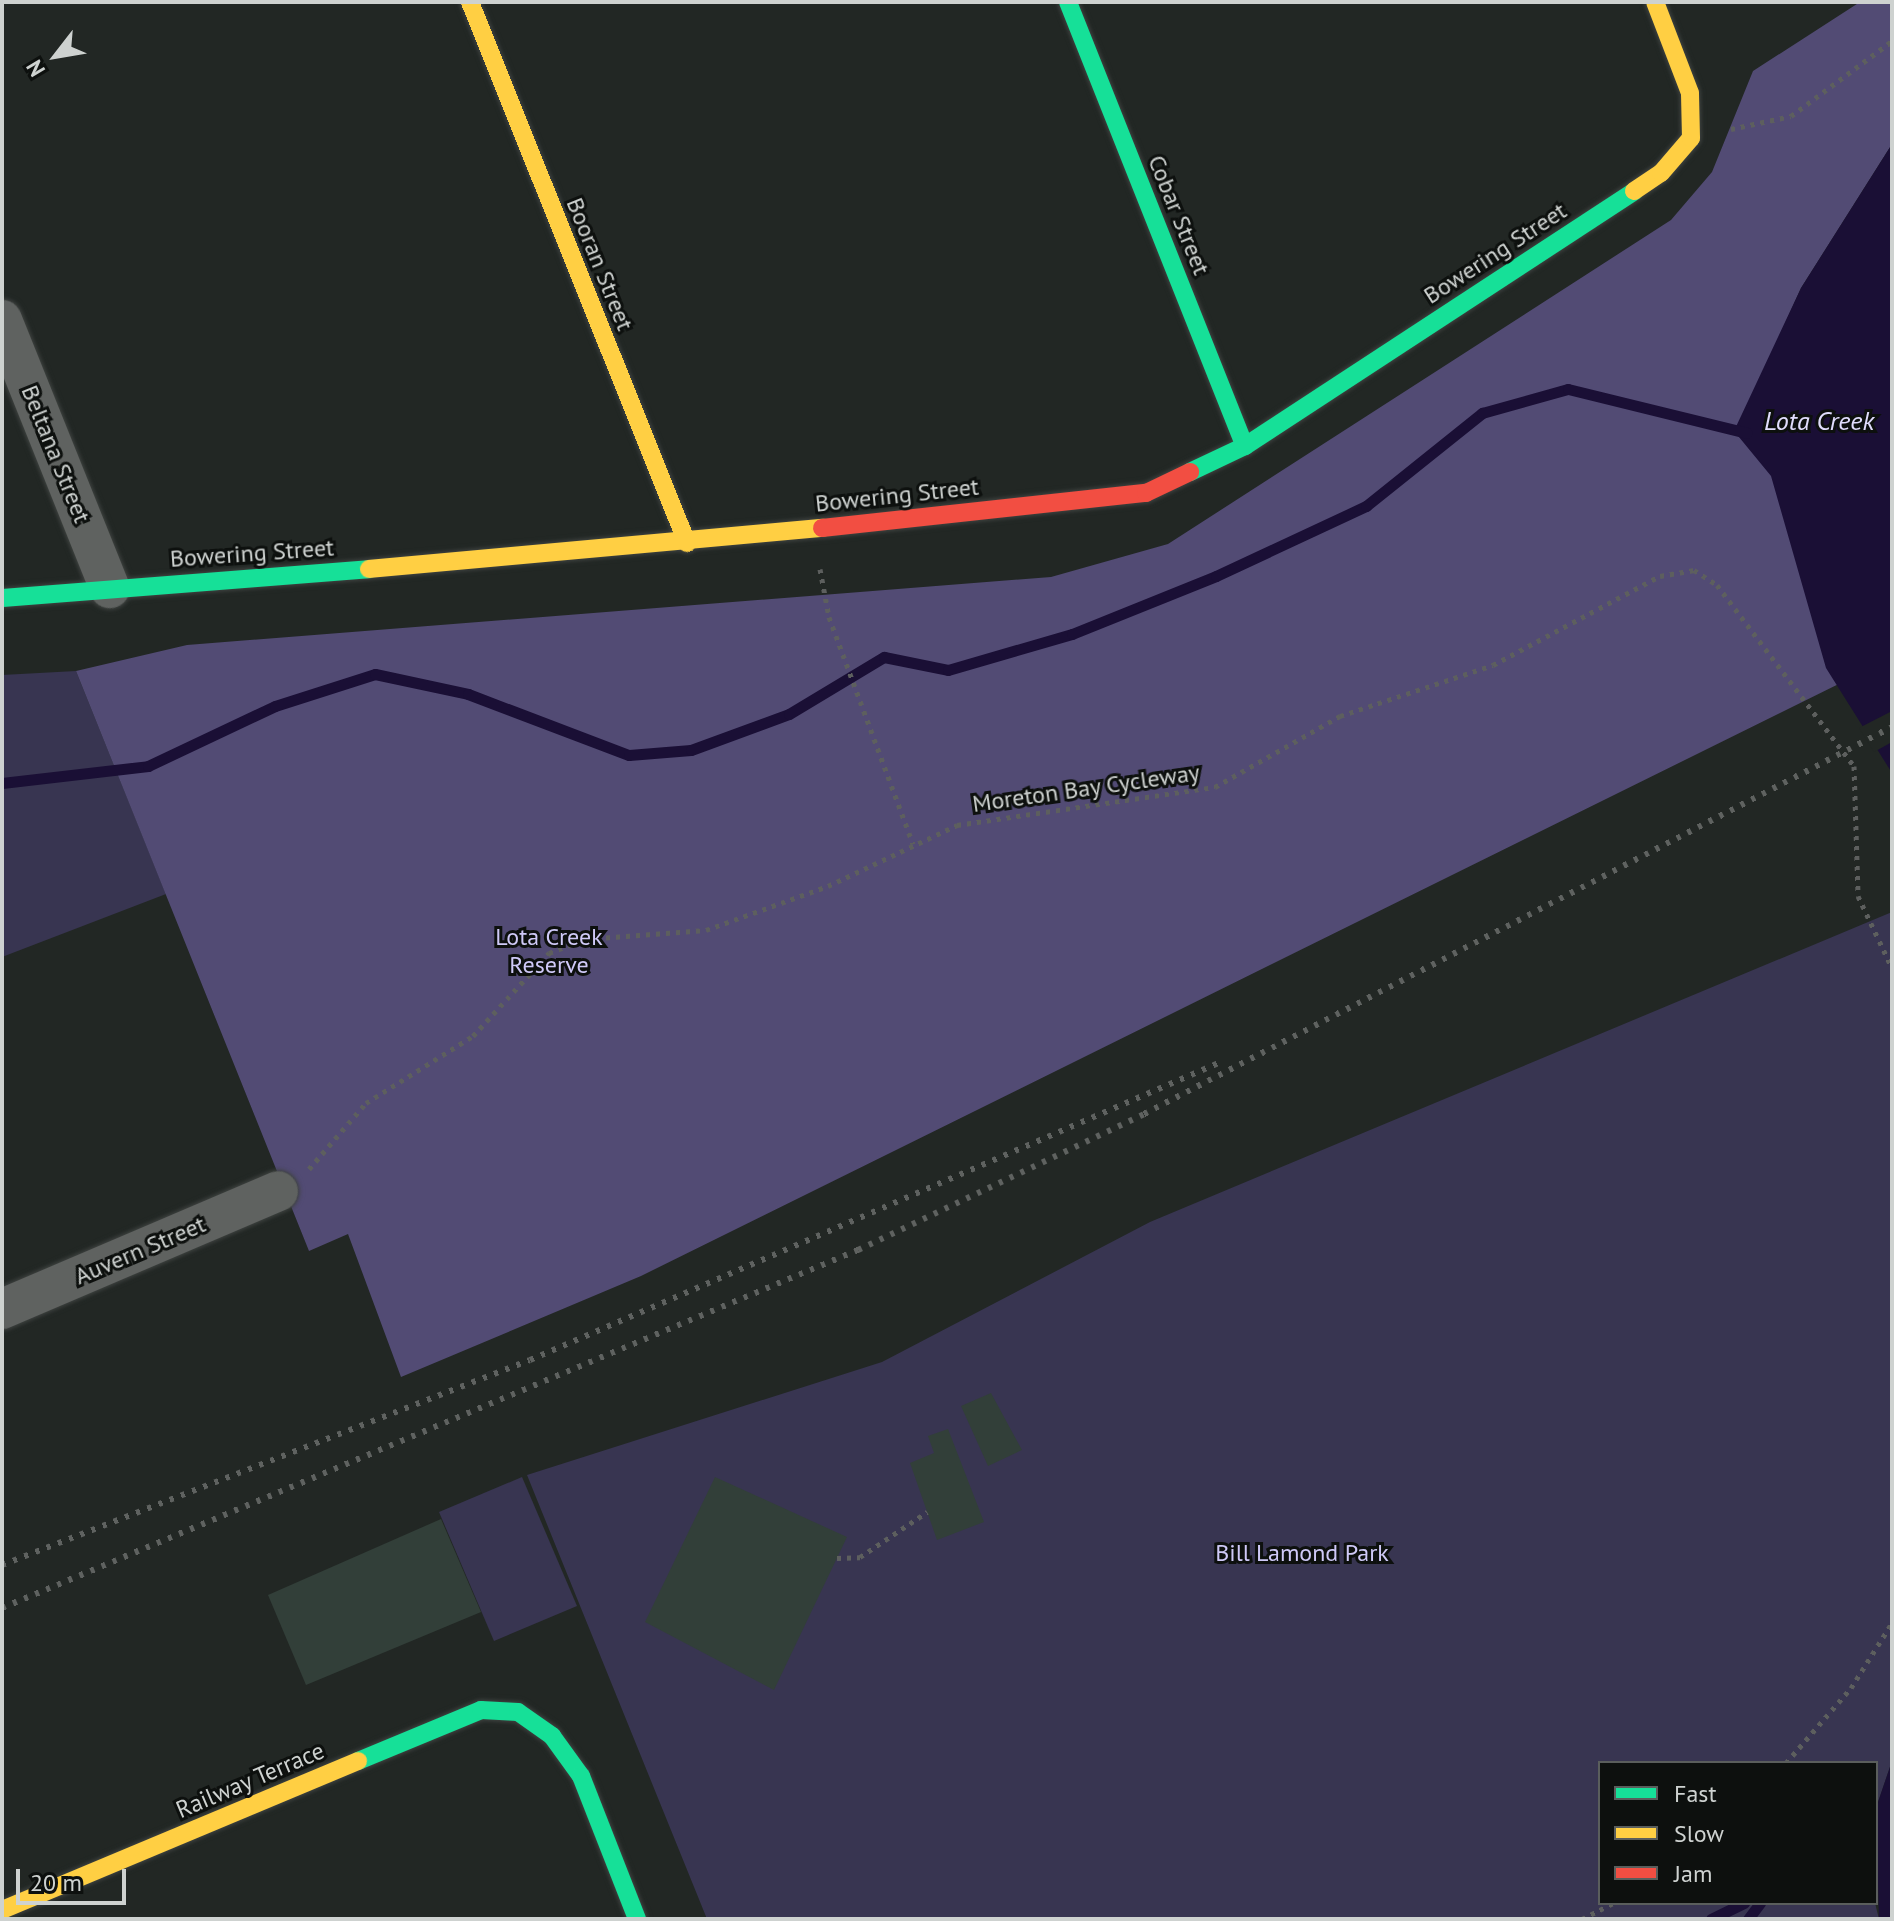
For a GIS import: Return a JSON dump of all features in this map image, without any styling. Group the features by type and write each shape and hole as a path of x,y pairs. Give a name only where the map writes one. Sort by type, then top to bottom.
{"street":[{"name":"Booran Street","path":"470,2 687,543"},
{"name":"Cobar Street","path":"1068,2 1245,446"},
{"path":"1655,2 1690,93 1691,138"},
{"name":"Bowering Street","path":"2,598 687,543 1146,493 1245,446 1661,173 1691,138"},
{"name":"Beltana Street","path":"2,320 110,588"},
{"name":"Auvern Street","path":"2,1309 278,1191"},
{"name":"Railway Terrace","path":"27,1908 481,1710 518,1712 552,1736 581,1776 637,1919"}],"path":[{"path":"1691,138 1791,116 1892,41"},
{"path":"812,528 829,617 913,844"},
{"name":"Moreton Bay Cycleway","path":"278,1191 324,1154 366,1103 473,1036 549,953 586,939 706,930 828,886 957,825 1215,787 1340,716 1493,665 1660,576 1694,570 1717,585 1854,766 1858,896 1892,968"},
{"path":"837,1558 860,1557 927,1512"},
{"path":"1788,1761 1851,1688 1892,1623"},
{"path":"1582,1919 1609,1905"}],"green space":[{"name":"Lota Creek Reserve","path":"1860,2 1892,2 1892,144 1801,288 1765,368 1865,671 641,1276 401,1377 348,1234 309,1251 76,671 187,645 1051,577 1168,544 1671,220 1712,172 1753,71"},
{"path":"76,671 166,894 2,957 2,675"},
{"name":"Bill Lamond Park","path":"1892,912 1892,1761 1878,1802 1878,1761 1598,1761 1598,1905 1876,1905 1879,1919 707,1919 527,1475 882,1362 1150,1222"},
{"path":"522,1477 577,1606 494,1641 439,1512"}],"water":[{"name":"Lota Creek","path":"1892,144 1892,773 1826,668 1771,476 1734,431 1801,288"},
{"path":"1892,1761 1892,1919 1879,1919 1878,1802"}],"pier":[{"path":"1892,711 1892,742 1874,752 1859,728"}],"building":[{"path":"991,1393 1022,1450 988,1466 961,1406"},
{"path":"948,1429 984,1522 937,1540 910,1463 934,1453 928,1436"},
{"path":"715,1477 847,1537 774,1690 645,1622"},
{"path":"441,1519 481,1612 306,1685 268,1595"}],"waterway":[{"path":"2,783 148,766 275,706 375,674 468,694 629,755 691,750 789,714 884,657 948,670 1072,634 1216,576 1366,506 1482,413 1568,389 1747,433"},
{"path":"1711,1919 1740,1905"},
{"path":"1748,1919 1758,1905"}],"railway":[{"path":"2,1608 858,1250 1144,1114 1892,727"},
{"path":"2,1565 530,1360 1221,1062"}],"traffic: fast":[{"path":"1068,2 1245,446"},
{"path":"1190,472 1245,446 1634,191"},
{"path":"2,598 369,569"},
{"path":"358,1761 481,1710 518,1712 552,1736 581,1776 637,1919"}],"traffic: slow":[{"path":"470,2 687,543"},
{"path":"1634,191 1661,173 1691,138 1690,93 1655,2"},
{"path":"369,569 822,528"},
{"path":"2,1910 358,1761"}],"traffic: jam":[{"path":"822,528 1146,493 1190,472"}]}
